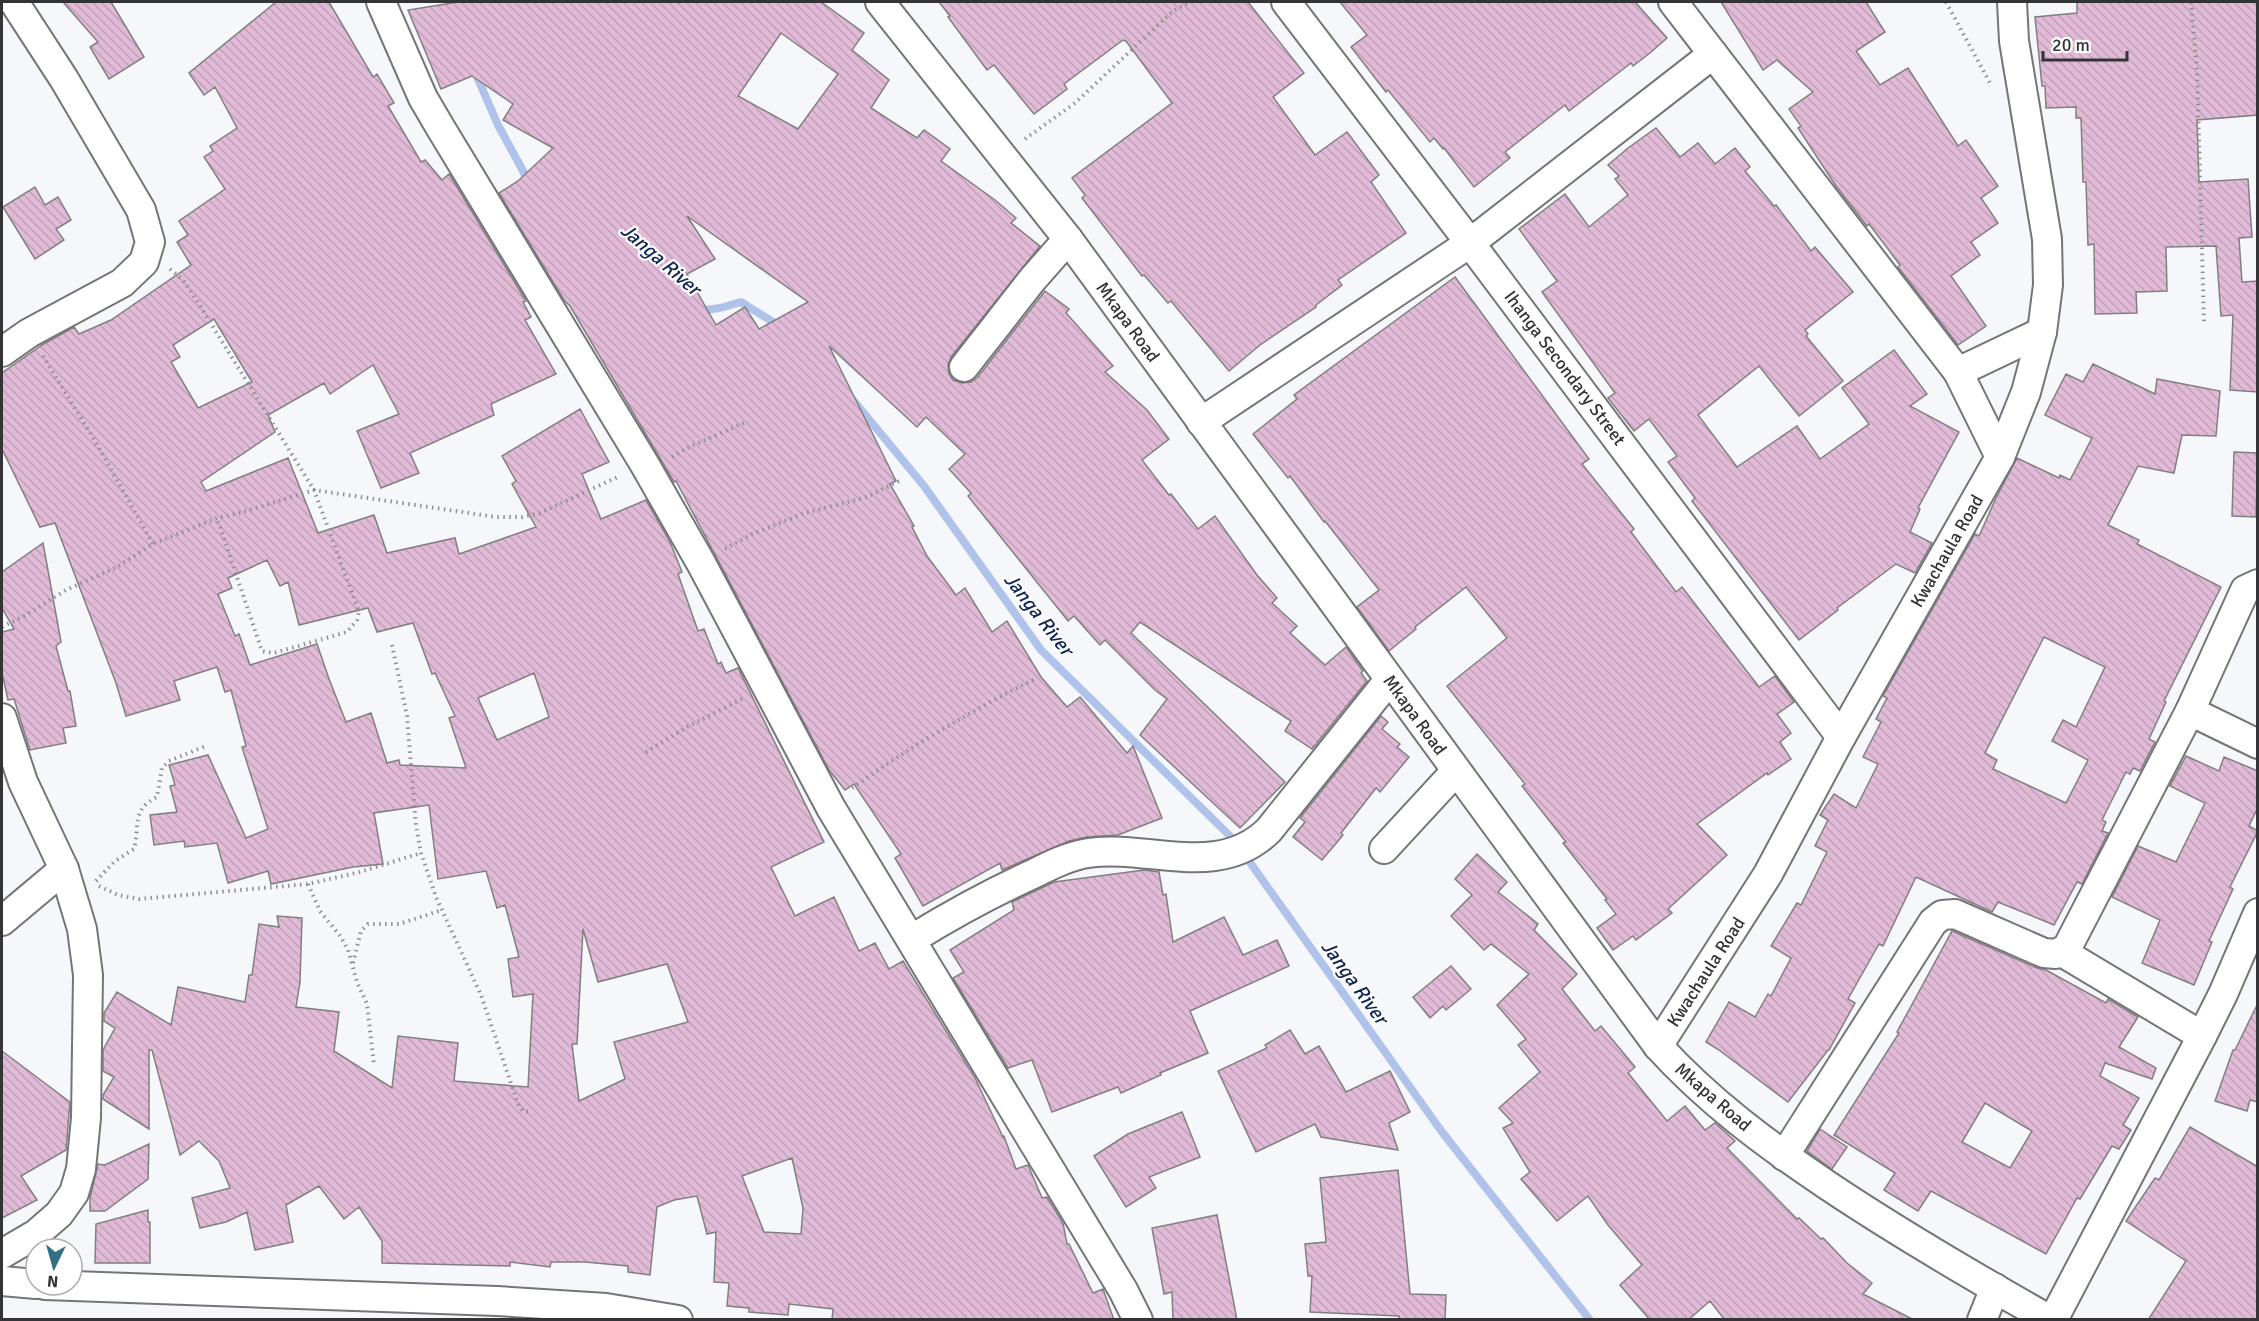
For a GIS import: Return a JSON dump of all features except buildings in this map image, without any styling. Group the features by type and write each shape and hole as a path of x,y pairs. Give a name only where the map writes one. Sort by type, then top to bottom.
{"street":[{"path":"2,352 29,333 122,283 140,268 148,254 149,233 141,210 64,79 14,2"},
{"path":"381,2 429,107 647,468 701,563 825,797 1123,1290 1138,1320"},
{"name":"Mkapa Road","path":"880,2 1068,239 1658,1046 1687,1078 1715,1103 1784,1156 1897,1232 2052,1320"},
{"name":"Ihanga Secondary Street","path":"1286,2 1841,737"},
{"path":"1673,2 1958,372 2000,457"},
{"name":"Kwachaula Road","path":"1658,1046 1768,874 1841,737 2000,457 2026,392 2042,332 2048,285 2047,239 2014,41 2012,2"},
{"path":"1201,422 1470,243 1713,54"},
{"path":"964,367 1024,289 1068,239"},
{"path":"1958,372 2042,332"},
{"path":"2062,952 2067,948 2190,711 2245,590 2258,584"},
{"path":"912,939 960,909 1062,860 1079,855 1104,852 1191,857 1237,851 1269,830 1389,680"},
{"path":"2190,711 2258,744"},
{"path":"2,718 23,782 75,878 88,975 85,1146 74,1192 43,1237"},
{"path":"1384,849 1456,771"},
{"path":"2,921 75,878"},
{"path":"2052,1320 2202,1036 2258,913"},
{"path":"1784,1156 1933,922 1942,915 1955,914 2044,953 2062,952 2202,1036"},
{"path":"2,1254 24,1247"},
{"path":"2,1281 24,1283"},
{"path":"84,1286 498,1301 606,1308 678,1320"},
{"path":"1982,1320 1995,1288"}],"path":[{"path":"1002,153 1075,103 1165,19 1189,2"},
{"path":"2191,2 2197,70 2204,323"},
{"path":"148,254 171,269 188,286 314,490 359,612 357,620 347,632 274,653 262,651 217,518"},
{"path":"29,333 101,451 153,544"},
{"path":"2,627 66,590 115,568 153,544 217,518 314,490 496,517 522,517 540,513 647,468 748,421"},
{"path":"701,563 752,534 806,513 867,497 899,481"},
{"path":"392,645 407,716 412,792 421,853 442,910 480,995 518,1104 523,1111 532,1112"},
{"path":"825,797 847,792 922,741 994,699 1037,678"},
{"path":"646,752 687,727 767,686"},
{"path":"75,878 115,861 134,849 139,812 144,804 157,797 162,768 169,761 208,745"},
{"path":"75,878 118,895 138,899 308,884 360,872 421,853"},
{"path":"308,884 320,911 341,937 368,1004 374,1065"},
{"path":"353,965 361,931 368,924 399,924 442,910"}],"waterway":[{"name":"Janga River","path":"474,70 498,125 529,182"},
{"name":"Janga River","path":"697,311 741,302 781,327"},
{"name":"Janga River","path":"853,400 924,486 1041,650 1234,840 1442,1132 1590,1320"}]}
